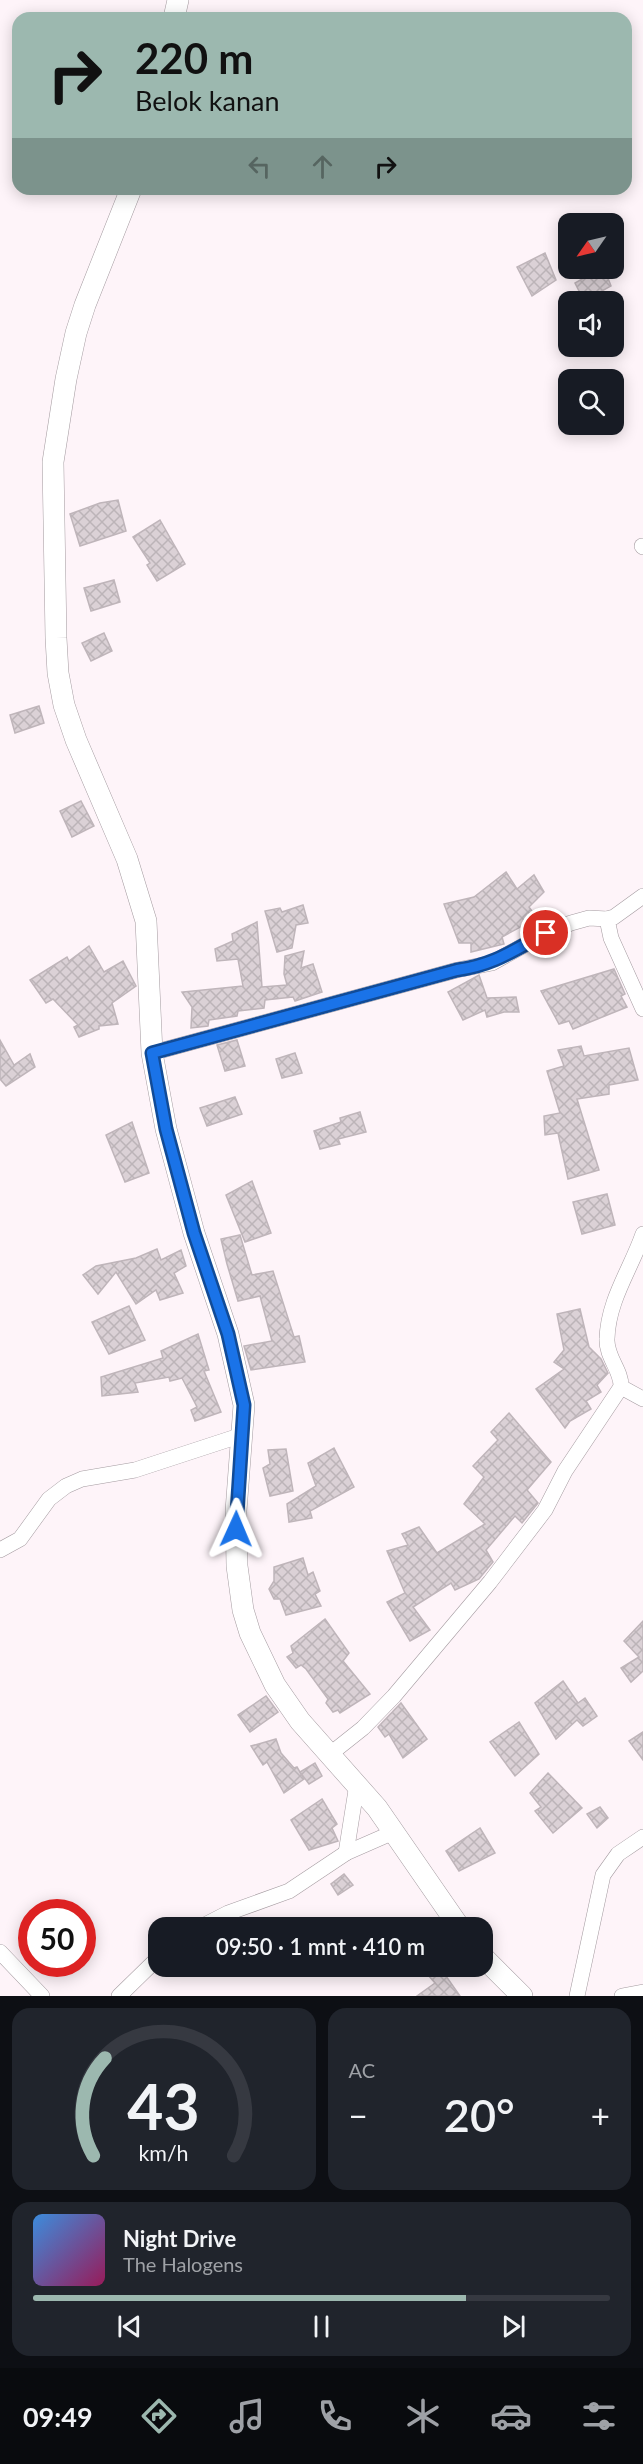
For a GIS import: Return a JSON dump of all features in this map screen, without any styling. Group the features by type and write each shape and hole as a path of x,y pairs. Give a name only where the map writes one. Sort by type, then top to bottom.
{"main road":[{"path":"129,195 85,305 66,379 53,462 52,496 58,673 64,705 76,740 127,860 146,921 152,1053 166,1129 194,1233 232,1349 244,1405 236,1511 237,1566 243,1610 260,1658 275,1685 300,1721 357,1784 394,1832 452,1917"},
{"path":"493,1968 522,1996"}],"street":[{"path":"152,1053 457,970 480,967 571,922 589,918 607,919 614,916 643,896"},
{"path":"607,919 611,938 643,1010"},
{"path":"329,1755 363,1728 394,1696 490,1582 545,1510 565,1471 621,1387 622,1381 609,1352 607,1340 612,1307 643,1234"},
{"path":"621,1387 643,1399"},
{"path":"0,1550 20,1539 49,1499 66,1486 82,1479 135,1470 242,1435"},
{"path":"346,1853 357,1784"},
{"path":"220,1917 289,1892 346,1853 394,1832"},
{"path":"577,1996 603,1875 618,1854 643,1837"},
{"path":"0,1952 42,1996"},
{"path":"119,1996 148,1968"},
{"path":"622,1996 643,1992"}],"building":[{"path":"545,253 556,280 532,296 517,267"},
{"path":"582,279 608,279 611,286 602,291 579,291 575,283"},
{"path":"118,500 126,531 80,546 70,514 100,503"},
{"path":"160,520 185,564 157,581 147,565 150,563 133,537"},
{"path":"114,580 120,602 91,611 84,588"},
{"path":"104,633 112,651 91,661 82,643"},
{"path":"39,706 44,723 15,733 10,715"},
{"path":"81,801 94,826 72,837 60,811"},
{"path":"506,872 517,889 534,875 544,892 529,907 537,918 502,937 504,944 471,952 471,943 459,943 444,904 474,897"},
{"path":"303,905 308,923 296,925 292,948 277,952 265,911 280,908 282,912"},
{"path":"257,922 262,987 287,985 284,974 285,956 304,951 301,968 313,964 322,992 295,1001 293,997 265,1000 264,1008 238,1011 237,1016 209,1020 208,1026 191,1028 192,1007 182,992 243,986 238,959 217,961 215,949 233,941 232,934"},
{"path":"89,946 104,972 123,961 136,986 112,1003 118,1024 99,1026 99,1029 79,1037 74,1027 78,1025 53,999 46,1003 30,980 67,957 69,961"},
{"path":"614,969 625,994 621,996 627,1007 573,1029 569,1021 559,1024 541,991"},
{"path":"479,975 487,998 516,997 519,1012 504,1012 487,1017 485,1010 463,1020 448,992"},
{"path":"0,1040 14,1065 30,1054 35,1067 6,1086 0,1079"},
{"path":"237,1040 245,1066 225,1071 217,1045"},
{"path":"581,1046 584,1056 629,1048 638,1080 609,1085 609,1094 577,1099 599,1170 568,1179 558,1133 545,1135 544,1116 560,1113 547,1071 564,1066 558,1050"},
{"path":"295,1053 302,1073 282,1078 276,1059"},
{"path":"235,1097 242,1114 207,1126 200,1108"},
{"path":"360,1112 366,1132 338,1139 340,1144 320,1149 314,1131 341,1122 340,1118"},
{"path":"132,1122 149,1173 125,1182 106,1135"},
{"path":"252,1181 271,1233 245,1242 226,1195"},
{"path":"607,1194 615,1225 582,1234 573,1202"},
{"path":"240,1235 252,1275 273,1271 294,1337 299,1336 305,1362 251,1370 244,1346 272,1341 260,1296 238,1301 221,1239"},
{"path":"157,1249 161,1260 181,1250 186,1266 174,1273 183,1293 160,1300 156,1290 136,1304 116,1272 98,1294 83,1275 96,1266 136,1258"},
{"path":"129,1306 145,1340 109,1354 92,1322"},
{"path":"580,1309 589,1347 601,1359 608,1373 597,1385 601,1392 586,1401 591,1409 570,1421 565,1428 536,1389 564,1369 554,1362 564,1350 557,1314"},
{"path":"198,1334 209,1370 204,1371 221,1412 195,1421 191,1410 197,1407 182,1378 170,1381 169,1377 135,1383 138,1392 102,1396 101,1377 163,1358 161,1351"},
{"path":"509,1413 551,1462 527,1490 538,1503 522,1523 515,1516 486,1550 493,1562 479,1579 455,1590 451,1583 413,1607 430,1630 410,1641 387,1602 405,1593 387,1551 408,1545 402,1534 419,1527 437,1553 485,1524 464,1504 484,1477 473,1466 498,1440 491,1432"},
{"path":"334,1448 354,1487 310,1511 312,1518 289,1522 287,1504 316,1486 308,1463"},
{"path":"286,1449 293,1491 270,1496 263,1468 270,1464 268,1450"},
{"path":"303,1558 308,1575 313,1572 320,1591 315,1594 321,1606 286,1615 280,1599 274,1599 269,1589 274,1581 274,1567"},
{"path":"325,1619 349,1653 343,1661 370,1694 340,1713 338,1710 333,1712 326,1703 328,1699 306,1669 301,1665 296,1668 287,1657 293,1653 291,1646"},
{"path":"643,1621 643,1671 631,1682 621,1668 639,1657 624,1641"},
{"path":"563,1681 578,1703 585,1698 597,1716 583,1726 577,1720 556,1739 535,1703"},
{"path":"266,1696 278,1712 250,1732 238,1715"},
{"path":"401,1703 427,1739 403,1758 389,1734 385,1737 378,1727"},
{"path":"519,1722 539,1754 515,1776 490,1742"},
{"path":"643,1732 643,1760 629,1741"},
{"path":"276,1739 281,1753 294,1768 297,1767 304,1779 284,1793 267,1762 263,1765 251,1746"},
{"path":"315,1763 322,1776 309,1784 300,1772"},
{"path":"548,1773 582,1808 553,1833 535,1811 541,1807 530,1793"},
{"path":"322,1799 337,1824 332,1828 338,1841 309,1850 291,1820"},
{"path":"600,1807 608,1818 597,1828 587,1814"},
{"path":"480,1828 495,1853 459,1871 446,1851"},
{"path":"344,1874 353,1885 338,1895 331,1884"},
{"path":"430,1977 447,1977 460,1996 417,1996 435,1983"}],"route":[{"path":"236,1529 244,1405 228,1334 194,1233 166,1129 152,1053 457,970 480,967 492,963 546,933"}]}
